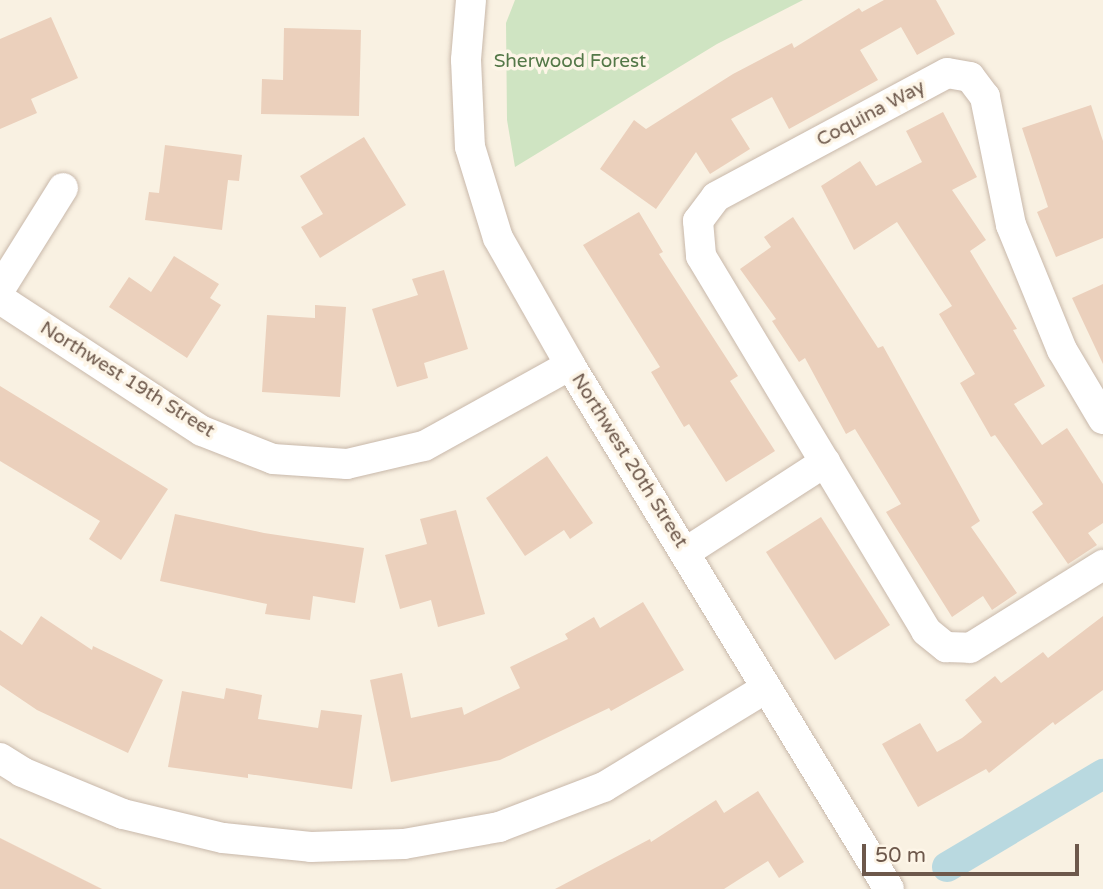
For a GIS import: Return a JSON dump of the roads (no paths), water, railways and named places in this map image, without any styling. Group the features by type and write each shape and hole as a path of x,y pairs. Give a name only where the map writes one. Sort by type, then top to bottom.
{"street":[{"name":"Northwest 20th Street","path":"471,0 466,60 470,146 498,238 570,365 889,889"},
{"name":"Coquina Way","path":"1103,419 1062,350 1011,225 985,97 970,77 947,73 716,197 698,221 701,256 926,631 946,647 970,648 1103,565"},
{"path":"0,289 63,188"},
{"name":"Northwest 19th Street","path":"0,299 202,432 273,459 347,464 424,446 570,365"},
{"path":"686,552 825,462"},
{"path":"0,758 22,772 123,814 223,838 311,847 404,844 499,827 604,787 766,688"}],"waterway":[{"path":"947,867 1103,774"}],"park label":[{"name":"Sherwood Forest","path":"570,62"}]}
